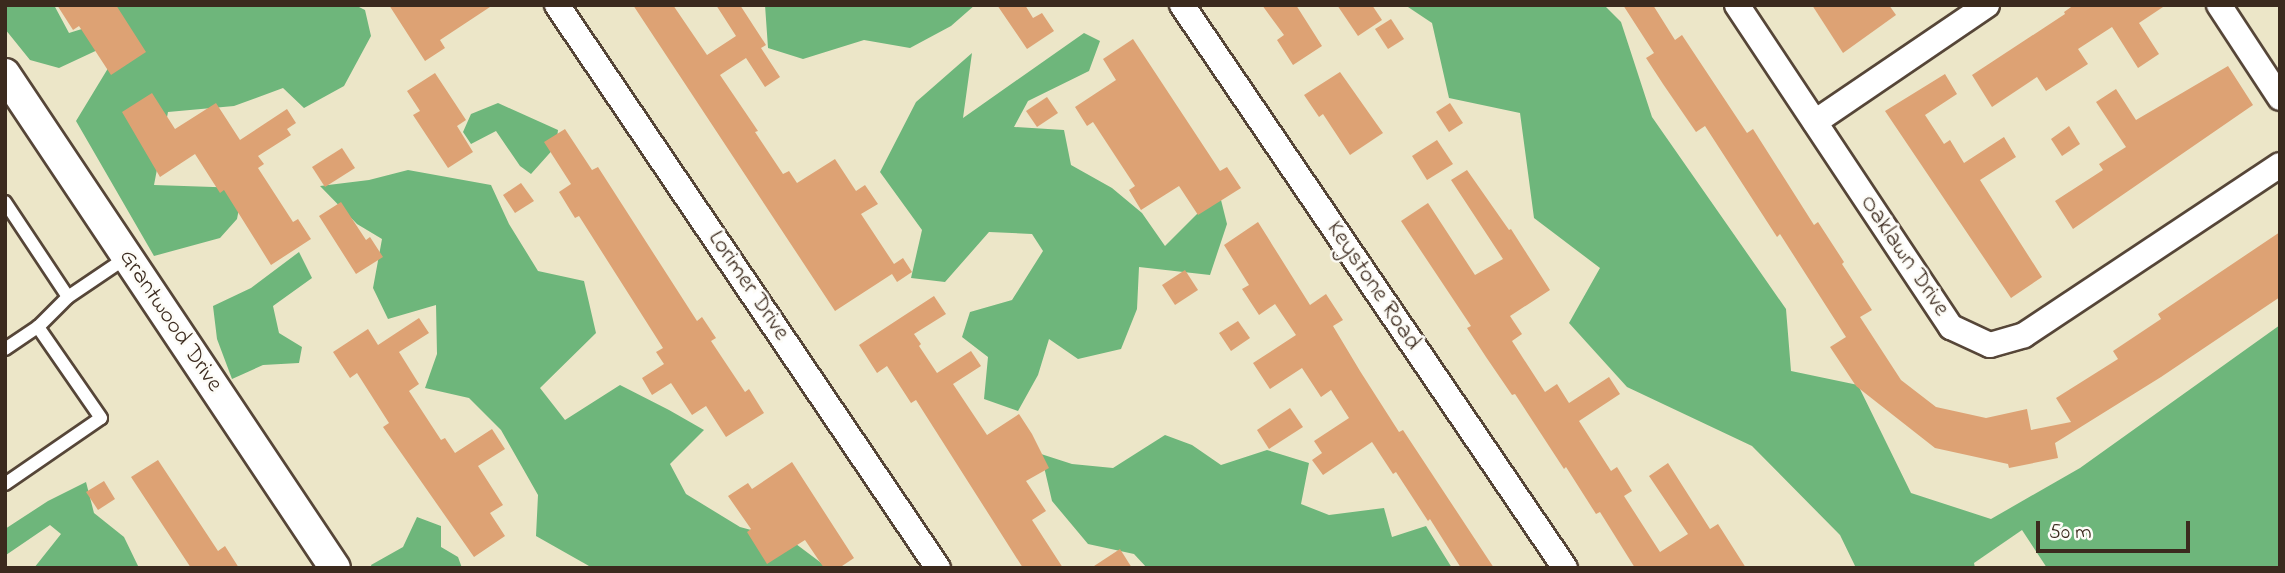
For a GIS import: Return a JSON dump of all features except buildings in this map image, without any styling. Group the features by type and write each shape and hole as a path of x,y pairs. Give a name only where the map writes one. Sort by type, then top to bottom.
{"street":[{"name":"Lorimer Drive","path":"557,5 938,568"},
{"name":"Keystone Road","path":"1182,5 1565,568"},
{"name":"Oaklawn Drive","path":"1737,5 1951,327 1990,345 2024,335 2280,165"},
{"path":"1815,122 1987,5"},
{"path":"2219,5 2280,98"},
{"name":"Grantwood Drive","path":"5,74 335,568"}],"lane":[{"path":"5,202 68,297"},
{"path":"5,348 38,327 68,297 127,257"},
{"path":"5,484 101,418 38,327"}],"green space":[{"path":"5,5 54,5 69,33 101,23 112,5 355,5 365,10 371,36 344,86 304,108 283,88 234,106 168,112 154,185 243,188 237,219 220,238 154,256 76,121 110,65 104,47 59,68 30,60 5,29"},
{"path":"765,5 975,5 951,26 910,48 864,40 803,59 768,48"},
{"path":"1405,5 1604,5 1621,22 1652,117 1786,309 1791,371 1858,385 1911,493 1991,519 2080,468 2280,325 2280,568 2047,568 2022,530 1974,563 1975,568 1856,568 1840,535 1752,446 1627,387 1569,323 1600,268 1534,218 1520,113 1449,98 1432,23"},
{"path":"1084,33 1100,41 1089,71 1028,101 1014,127 1064,130 1071,165 1112,188 1142,213 1165,246 1219,192 1227,224 1210,275 1139,267 1137,309 1121,349 1078,359 1049,339 1038,375 1018,411 984,399 988,357 962,337 970,312 1012,300 1043,251 1032,234 989,232 945,282 911,278 922,230 880,172 916,102 972,53 963,118"},
{"path":"498,103 558,130 556,146 531,174 520,166 496,131 471,144 463,132 471,114"},
{"path":"408,170 491,185 509,224 538,271 584,281 596,333 540,388 565,420 620,385 669,410 704,430 670,464 686,494 740,527 792,541 828,568 600,568 589,566 536,536 538,495 501,430 469,398 425,388 437,354 436,305 388,319 373,288 382,239 357,224 320,186 369,180"},
{"path":"299,252 312,278 273,306 279,333 302,347 299,363 263,365 232,379 217,339 213,306 251,288"},
{"path":"1165,435 1192,445 1221,465 1267,450 1309,463 1301,504 1329,515 1384,508 1392,537 1426,526 1452,568 1147,568 1134,554 1088,544 1052,501 1041,454 1072,464 1113,468"},
{"path":"86,482 94,513 124,537 139,568 34,568 61,534 50,525 6,555 5,563 5,529 48,501"},
{"path":"417,517 441,526 441,547 458,557 462,568 372,568 371,565 403,547"}]}
